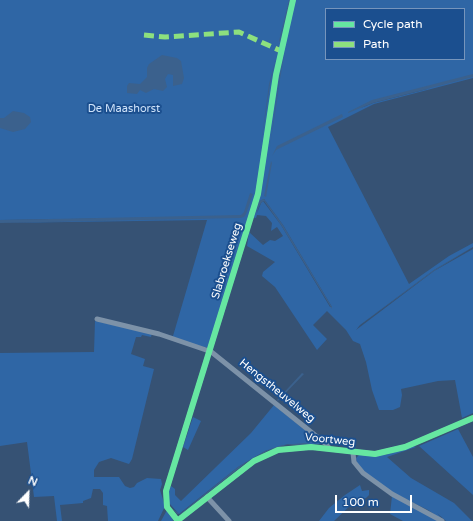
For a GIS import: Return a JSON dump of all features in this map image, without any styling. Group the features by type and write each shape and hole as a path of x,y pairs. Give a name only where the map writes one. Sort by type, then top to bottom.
{"street":[{"name":"Slabroekseweg","path":"177,521 167,507 166,491 258,194 276,75 293,0"},
{"name":"Hengstheuvelweg","path":"96,319 159,334 209,350 326,444 330,450"},
{"name":"Voortweg","path":"177,521 254,461 278,450 311,446 353,453 375,454 393,451 473,418"},
{"path":"353,453 354,462 363,473 392,494 442,521"},
{"path":"207,497 229,521"}],"green space":[{"name":"De Maashorst","path":"0,0 473,0 473,78 374,104 328,127 409,284 449,256 473,243 473,247 434,270 360,325 356,330 434,271 473,249 473,413 462,418 455,380 438,381 401,389 402,395 400,407 393,410 379,410 360,344 353,341 346,330 327,311 313,325 327,339 317,350 275,287 262,276 263,272 275,262 247,246 249,232 263,245 270,240 275,241 283,236 277,227 271,231 272,223 266,216 257,215 256,218 249,217 208,348 95,317 173,336 207,220 0,223 213,217 0,220","holes":["431,88 373,103 361,108 374,101","264,199 283,225 332,307 330,307 281,225 263,201 257,213 260,201"]},
{"path":"95,321 152,333 151,337 142,335 141,337 136,337 131,354 145,359 143,366 154,369 132,459 129,464 111,458 99,462 94,470 94,477 119,477 125,486 130,488 147,478 161,479 162,484 160,490 165,506 158,521 108,521 107,506 103,505 103,493 100,489 93,489 91,498 83,501 83,503 60,505 62,521 57,521 54,496 34,497 27,442 0,446 0,353 94,352"},
{"path":"274,405 322,444 288,444 265,451 238,467 179,514 169,503 167,495 171,486 175,489 175,495 181,501 251,433"},
{"path":"193,417 201,421 188,450 183,447"},
{"path":"458,429 473,457 473,495 419,446"},
{"path":"413,446 416,447 387,457 411,478 454,503 472,521 446,521 437,513 444,521 428,510 393,493 363,472 357,465 356,458 359,455 385,455"},
{"path":"360,485 362,491 369,490 369,495 366,498 355,501 334,521 319,521 329,508"},
{"path":"392,496 439,521 403,521 390,514"},
{"path":"167,510 172,516 173,521 161,521"}],"shaded area":[{"path":"290,0 280,42 279,41"},
{"path":"285,51 280,79 270,147 279,78"},
{"path":"162,55 177,58 181,61 184,78 182,84 173,86 173,75 168,74 165,79 167,87 163,91 154,89 146,93 140,90 137,94 127,93 127,86 129,83 140,84 147,77 147,68 149,64"},
{"path":"276,57 270,85 261,144 269,84"},
{"path":"473,74 473,77 373,103 348,113 372,100"},
{"path":"13,111 24,113 30,117 31,122 25,129 13,132 0,128 0,118 4,118"},
{"path":"342,114 343,117 276,150 272,156 277,146"},
{"path":"271,161 272,163 266,197 264,196"},
{"path":"250,193 253,194 246,214 244,217 240,218 0,223 0,220 241,215 244,212"},
{"path":"264,199 283,225 332,309 281,225 264,201 261,203 255,215 259,201"},
{"path":"473,247 434,271 355,329 434,270"},
{"path":"302,373 304,374 278,401 277,400"},
{"path":"304,443 320,445 286,445 269,450 247,462 180,514 238,467 265,451 282,445"}],"marked path":[{"path":"144,35 165,37 239,32 281,51"}],"cycle path":[{"path":"178,521 167,507 166,491 258,194 276,75 293,0"},
{"path":"177,521 254,461 278,450 311,447 375,454 405,447 473,418"}]}
